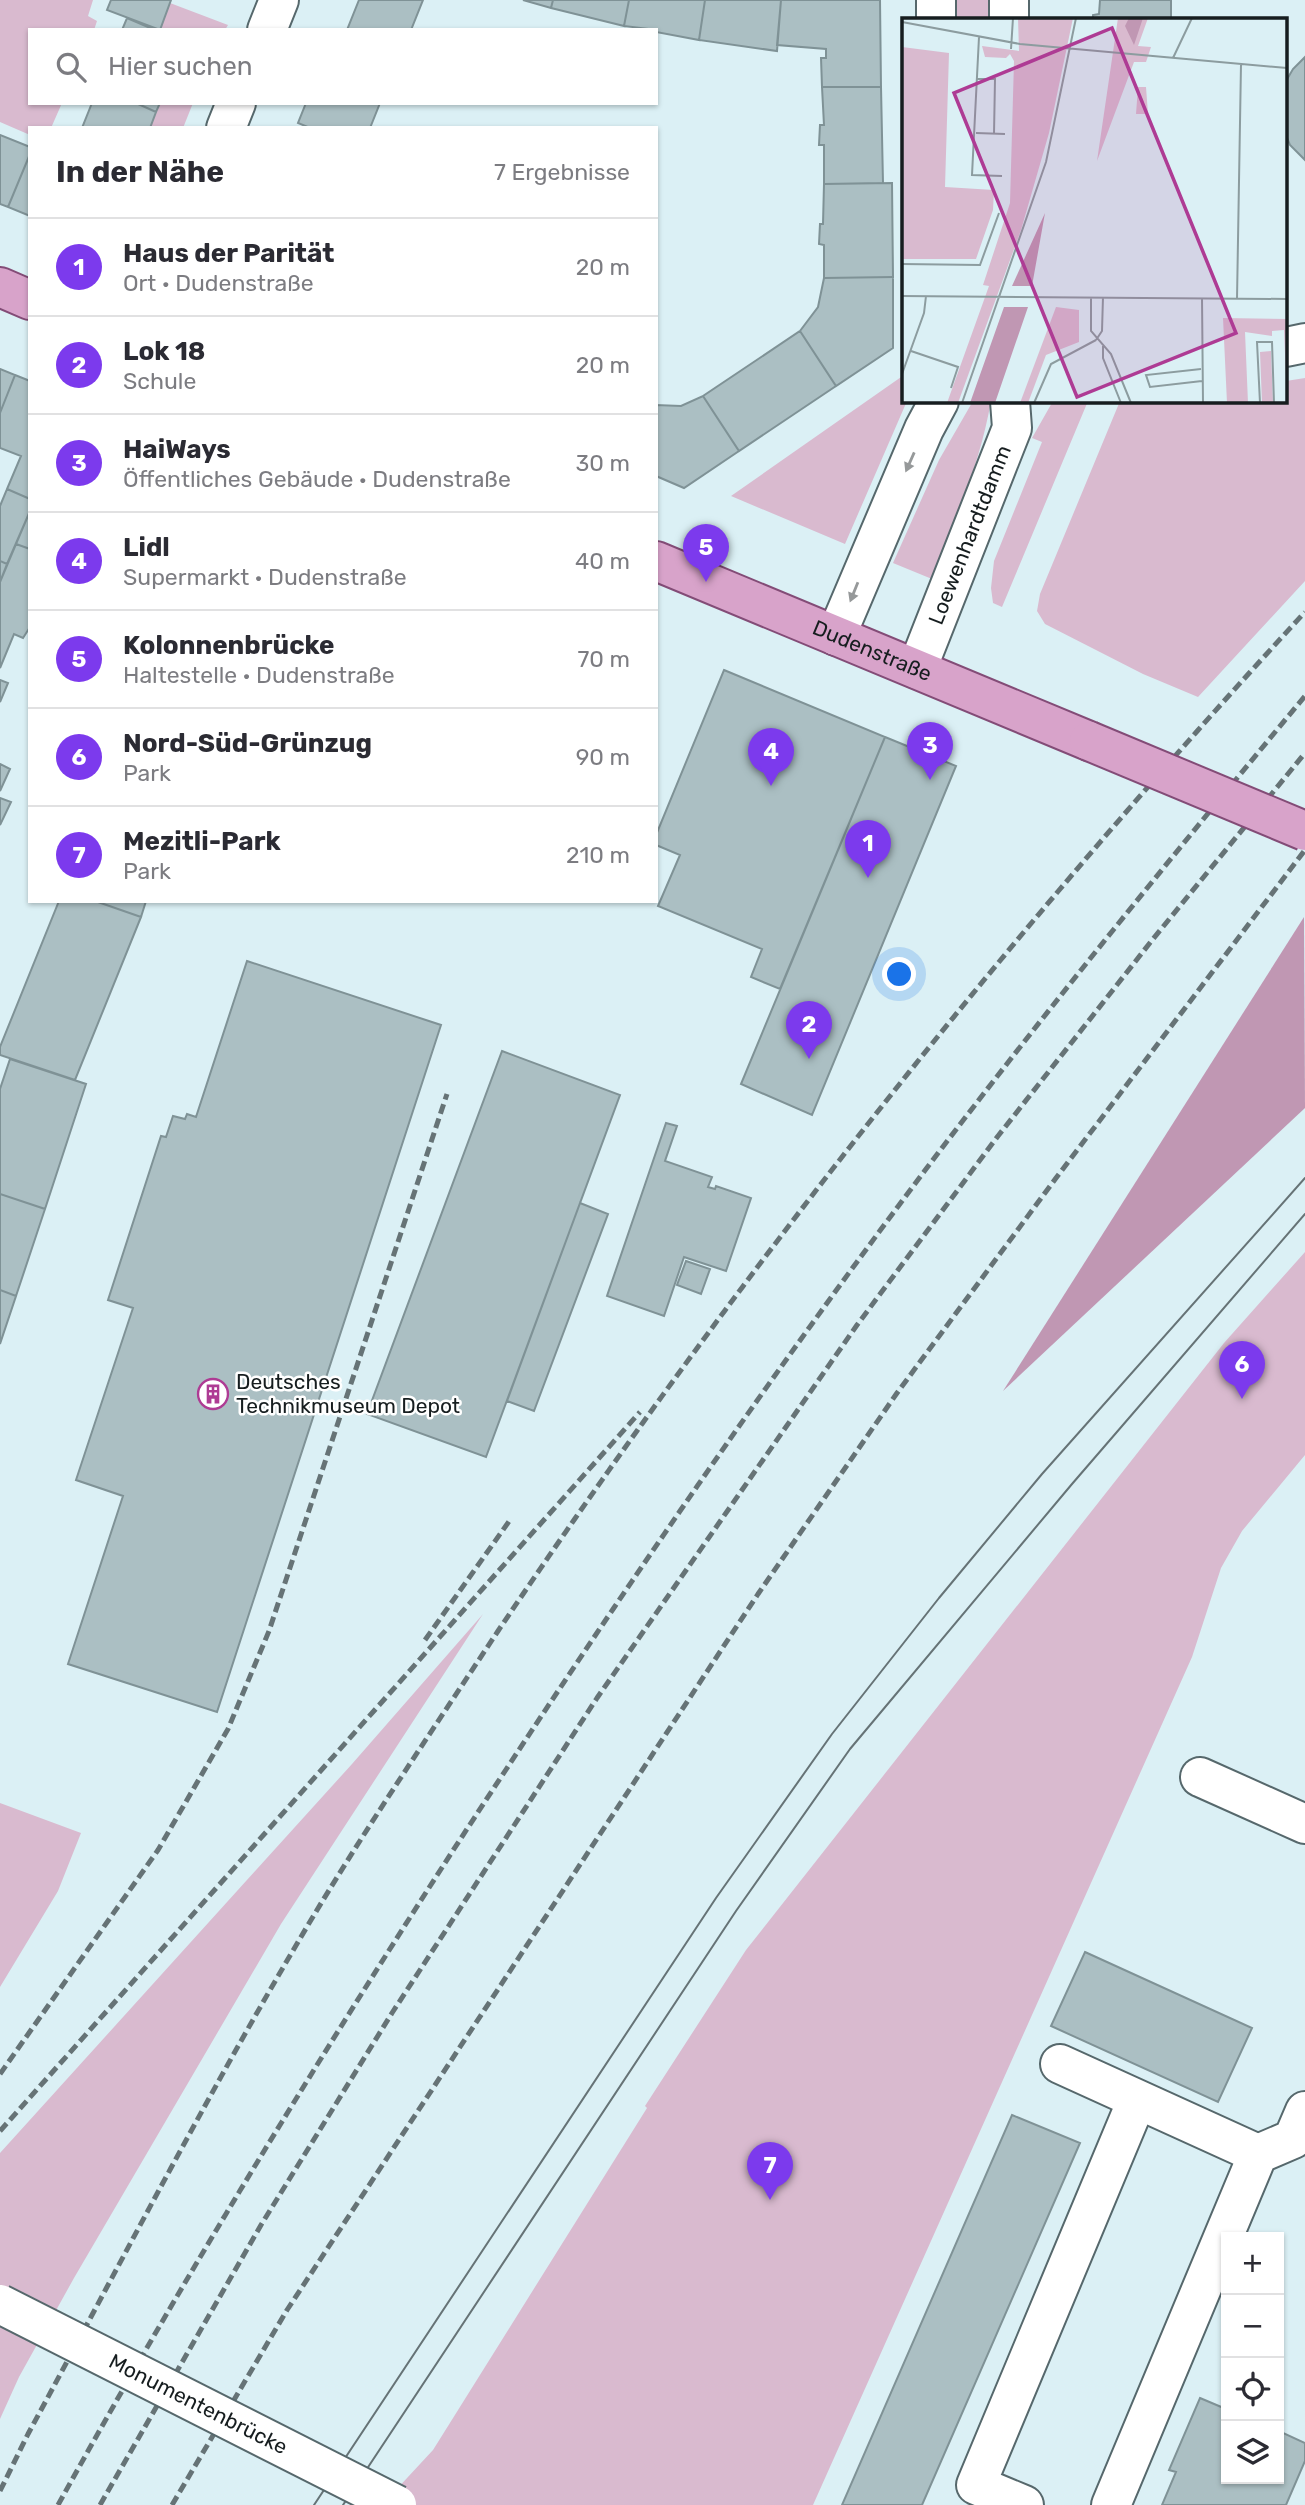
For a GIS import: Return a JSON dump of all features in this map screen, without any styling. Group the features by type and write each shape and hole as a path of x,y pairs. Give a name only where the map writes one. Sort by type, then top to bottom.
{"main road":[{"path":"0,287 28,299"},
{"name":"Dudenstraße","path":"658,562 1305,831"}],"street":[{"path":"268,28 279,0"},
{"path":"936,0 936,18"},
{"path":"1009,0 1009,18"},
{"path":"227,126 235,105"},
{"path":"836,636 919,440 938,402"},
{"name":"Loewenhardtdamm","path":"917,669 1012,428 1010,402"},
{"path":"1200,1777 1305,1825"},
{"path":"1060,2064 1258,2154"},
{"path":"1024,2505 976,2485 1137,2100"},
{"path":"1111,2505 1258,2154 1293,2139 1305,2111"},
{"name":"Monumentenbrücke","path":"0,2304 397,2505"}],"shaded area":[{"path":"0,0 93,0 88,16 97,21 95,28 28,28 28,105 61,105 52,126 28,126 28,134 0,122"},
{"path":"952,0 992,0 992,18 953,18"},
{"path":"170,3 228,25 226,28 161,28"},
{"path":"159,105 192,105 184,126 151,126"},
{"path":"902,376 902,402 907,402 845,544 731,496"},
{"path":"1305,378 1305,581 1198,697 1143,674 1045,624 1037,611 1040,594 1120,402 1288,402 1288,381"},
{"path":"972,402 991,402 981,447 932,579 893,563 939,460"},
{"path":"1052,402 1088,402 1002,607 993,603 991,588 994,561 1042,442 1032,438"},
{"path":"1304,917 1305,1108 1003,1391"},
{"path":"1305,1252 1305,1455 1242,1531 1221,1568 1192,1657 813,2505 382,2505 433,2450 647,2108 645,2106 746,1950 1224,1343"},
{"path":"483,1614 281,1924 74,2278 19,2377 0,2419 0,2153 352,1764"},
{"path":"0,1803 81,1833 58,1891 0,1987"}],"building":[{"path":"111,0 171,0 161,28 107,10"},
{"path":"359,0 423,0 412,28 348,28"},
{"path":"523,0 553,0 551,8"},
{"path":"553,0 629,0 624,26 551,8"},
{"path":"629,0 705,0 699,40 658,32 658,28 624,26"},
{"path":"705,0 781,0 777,51 699,40"},
{"path":"781,0 880,0 881,87 822,87 821,58 826,58 826,49 777,45"},
{"path":"1100,0 1171,0 1171,18 1093,18 1093,15 1099,14"},
{"path":"127,18 150,28 123,28"},
{"path":"1305,57 1305,160 1288,140 1288,78"},
{"path":"822,87 881,87 883,183 824,184 824,145 819,145 820,125 824,125"},
{"path":"91,105 140,105 156,112 151,126 83,126"},
{"path":"140,105 159,105 156,112"},
{"path":"305,105 379,105 371,126 305,126 298,123"},
{"path":"0,135 28,146 28,159 8,207 0,204"},
{"path":"28,159 28,215 8,207"},
{"path":"892,183 893,277 824,278 824,245 819,244 820,224 823,224 824,184"},
{"path":"893,277 893,348 836,386 800,331 818,307 824,278"},
{"path":"800,331 836,386 739,451 703,396"},
{"path":"0,369 15,375 0,413"},
{"path":"15,375 28,380 28,498 7,489 21,456 0,448 0,413"},
{"path":"703,396 739,451 684,488 658,477 658,405 681,406"},
{"path":"7,489 28,498 28,516 7,564 0,561 0,506"},
{"path":"28,516 28,548 16,544"},
{"path":"16,544 28,548 28,630 23,638 14,634 0,668 0,582"},
{"path":"0,561 7,564 0,582"},
{"path":"724,670 885,737 780,989 751,977 762,949 658,906 680,855 658,846 658,830"},
{"path":"0,680 8,683 0,702"},
{"path":"885,737 956,766 812,1115 741,1084"},
{"path":"0,764 10,769 0,791"},
{"path":"0,798 11,802 0,825"},
{"path":"58,903 101,903 141,917 75,1080 0,1055 0,1047"},
{"path":"101,903 145,903 141,917"},
{"name":"Deutsches Technikmuseum Depot","path":"247,961 441,1025 217,1712 68,1664 123,1496 76,1480 133,1308 108,1300 161,1136 166,1137 173,1116 185,1119 187,1114 196,1117"},
{"name":"Deutsches Technikmuseum Depot","path":"502,1051 620,1095 486,1457 367,1414"},
{"path":"10,1059 86,1084 45,1209 0,1194 0,1089"},
{"path":"666,1123 677,1126 665,1161 712,1177 708,1187 715,1189 716,1186 751,1198 726,1271 684,1257 664,1316 607,1296"},
{"path":"0,1194 45,1209 16,1296 0,1290"},
{"path":"580,1203 608,1214 534,1411 507,1401"},
{"path":"686,1261 710,1269 701,1294 677,1285"},
{"path":"0,1290 16,1296 0,1344"},
{"path":"1085,1952 1252,2028 1218,2102 1051,2026"},
{"path":"1012,2115 1080,2143 922,2505 842,2505"},
{"path":"1200,2398 1221,2407 1221,2484 1284,2484 1284,2433 1305,2443 1305,2461 1286,2505 1162,2505 1176,2472 1169,2470"}],"tram line":[{"path":"314,2505 716,1898 832,1734 939,1598 1042,1474 1305,1178"},
{"path":"343,2505 736,1911 850,1749 1072,1484 1305,1214"}],"railway":[{"path":"0,2491 161,2187 298,1942 396,1785 590,1497 782,1234 882,1106 1089,855 1305,612"},
{"path":"58,2505 249,2175 452,1852 631,1582 817,1317 945,1144 1123,918 1305,696"},
{"path":"100,2505 261,2225 392,2013 597,1698 857,1325 998,1136 1153,939 1305,753"},
{"path":"172,2505 287,2310 758,1594 897,1393 1305,850"},
{"path":"0,2074 158,1850 228,1729 269,1631 447,1094"},
{"path":"0,2131 640,1412"},
{"path":"425,1640 510,1520"}],"place":[{"name":"Kolonnenbrücke","path":"706,582"},
{"name":"HaiWays","path":"930,780"},
{"name":"Lidl","path":"771,786"},
{"name":"Haus der Parität","path":"868,878"},
{"name":"Lok 18","path":"809,1059"},
{"name":"Deutsches Technikmuseum Depot","path":"213,1394"},
{"name":"Nord-Süd-Grünzug","path":"1242,1399"},
{"name":"Mezitli-Park","path":"770,2200"}]}
